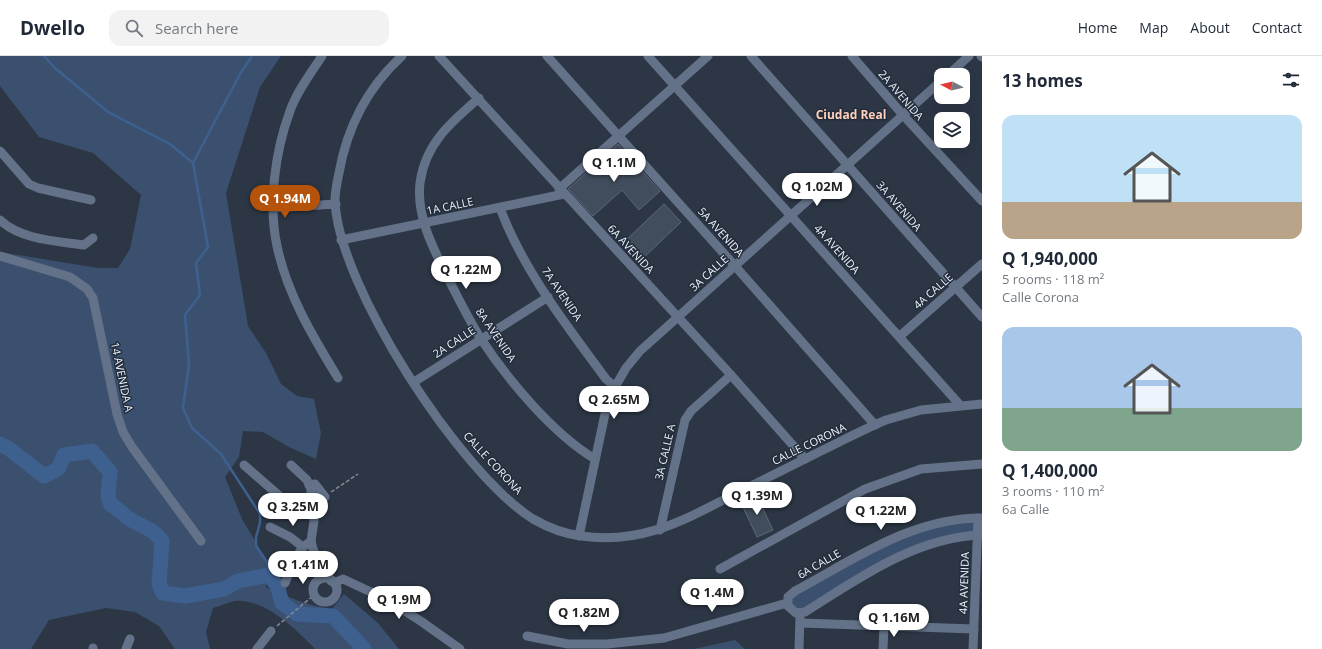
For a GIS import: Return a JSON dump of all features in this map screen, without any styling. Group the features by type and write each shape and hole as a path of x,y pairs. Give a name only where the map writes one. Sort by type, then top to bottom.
{"street":[{"path":"322,56 290,111 275,172 273,208 277,246 292,293 311,334 338,378"},
{"name":"CALLE CORONA","path":"402,56 372,90 350,132 340,164 336,204 341,240 364,297 414,382 458,445 500,492 533,519 547,526 579,536 624,538 660,530 689,518 875,425 921,410 982,404"},
{"name":"6A AVENIDA","path":"439,56 731,375 805,459"},
{"name":"5A AVENIDA","path":"547,56 875,425"},
{"name":"4A AVENIDA","path":"648,56 900,336 960,405"},
{"name":"1A CALLE","path":"341,240 500,208 562,192 619,136 708,56"},
{"name":"3A AVENIDA","path":"751,56 982,317"},
{"name":"2A AVENIDA","path":"852,56 903,116 982,201"},
{"path":"955,68 964,58"},
{"name":"3A CALLE","path":"579,536 605,414 615,387 626,368 640,351 934,87"},
{"name":"8A AVENIDA","path":"479,98 439,135 430,149 420,184 420,203 424,224 440,262 481,339 532,403 565,436 595,459"},
{"path":"0,151 28,184 38,188 91,200"},
{"path":"273,208 336,204"},
{"name":"7A AVENIDA","path":"500,208 522,256 548,297 606,379 615,387"},
{"path":"0,220 4,224 24,234 42,239 84,245 93,238"},
{"name":"14 AVENIDA A","path":"0,256 70,277 87,289 93,298 117,414 123,432 132,448 201,541"},
{"name":"4A CALLE","path":"900,336 982,264"},
{"name":"2A CALLE","path":"414,382 548,297"},
{"name":"3A CALLE A","path":"660,530 685,420 691,411 731,375"},
{"path":"720,569 865,489 921,469 982,464"},
{"path":"291,465 307,480 309,485 312,495 311,507 314,521 311,541 317,559 333,582 336,594 330,601 323,602 313,596 314,588 317,582 324,579 333,582 343,580 388,600 460,649"},
{"path":"244,466 292,507 301,510 311,507"},
{"path":"309,485 314,484 326,497"},
{"name":"4A AVENIDA","path":"973,649 980,518"},
{"name":"6A CALLE","path":"787,603 788,597 795,591 891,538 936,522 980,518"},
{"path":"270,527 290,537 303,547"},
{"path":"527,636 568,644 642,645 787,603 790,610 800,613 878,568 917,548 932,542 980,535"},
{"path":"286,583 296,556 303,547 311,541"},
{"path":"799,649 801,623 800,613"},
{"path":"801,623 974,629"},
{"path":"883,649 884,626"},
{"path":"257,649 271,631"},
{"path":"126,649 130,639"}],"path":[{"path":"326,497 336,488 358,474"},
{"path":"271,631 313,596"}],"shaded area":[{"path":"0,56 281,56 260,87 226,193 248,326 266,353 281,384 297,396 314,399 321,433 316,459 289,447 263,432 243,431 239,457 225,477 242,519 267,561 266,587 290,598 323,608 332,609 344,594 378,623 399,649 315,649 289,624 268,609 245,601 234,601 213,608 206,632 210,649 175,649 159,626 135,612 106,608 49,620 31,649 0,649 0,252 98,268 118,268 130,249 141,195 93,153 39,137 0,86"},
{"path":"978,518 982,535 933,542 805,612 787,603 788,597 891,538"},
{"path":"735,640 745,649 694,649"}],"building":[{"path":"618,144 660,191 639,210 622,190 593,216 568,189"},
{"path":"664,204 681,222 639,262 622,244"},
{"path":"757,496 773,530 757,537 741,503"}],"waterway":[{"path":"44,56 55,68 108,112 170,144 193,163"},
{"path":"252,56 240,74 193,163 208,247 196,263 200,295 185,315 189,364 183,408 192,428 221,454 260,514 256,546 267,562 268,575"},
{"path":"0,444 8,448 44,476 58,469 64,455 92,451 110,472 108,496 111,505 133,521 154,532 162,541 159,584 163,593 185,596 224,589 238,581 268,575 277,585 282,603 297,614 333,616 364,649"}],"district":[{"name":"Ciudad Real","path":"851,115"}]}
